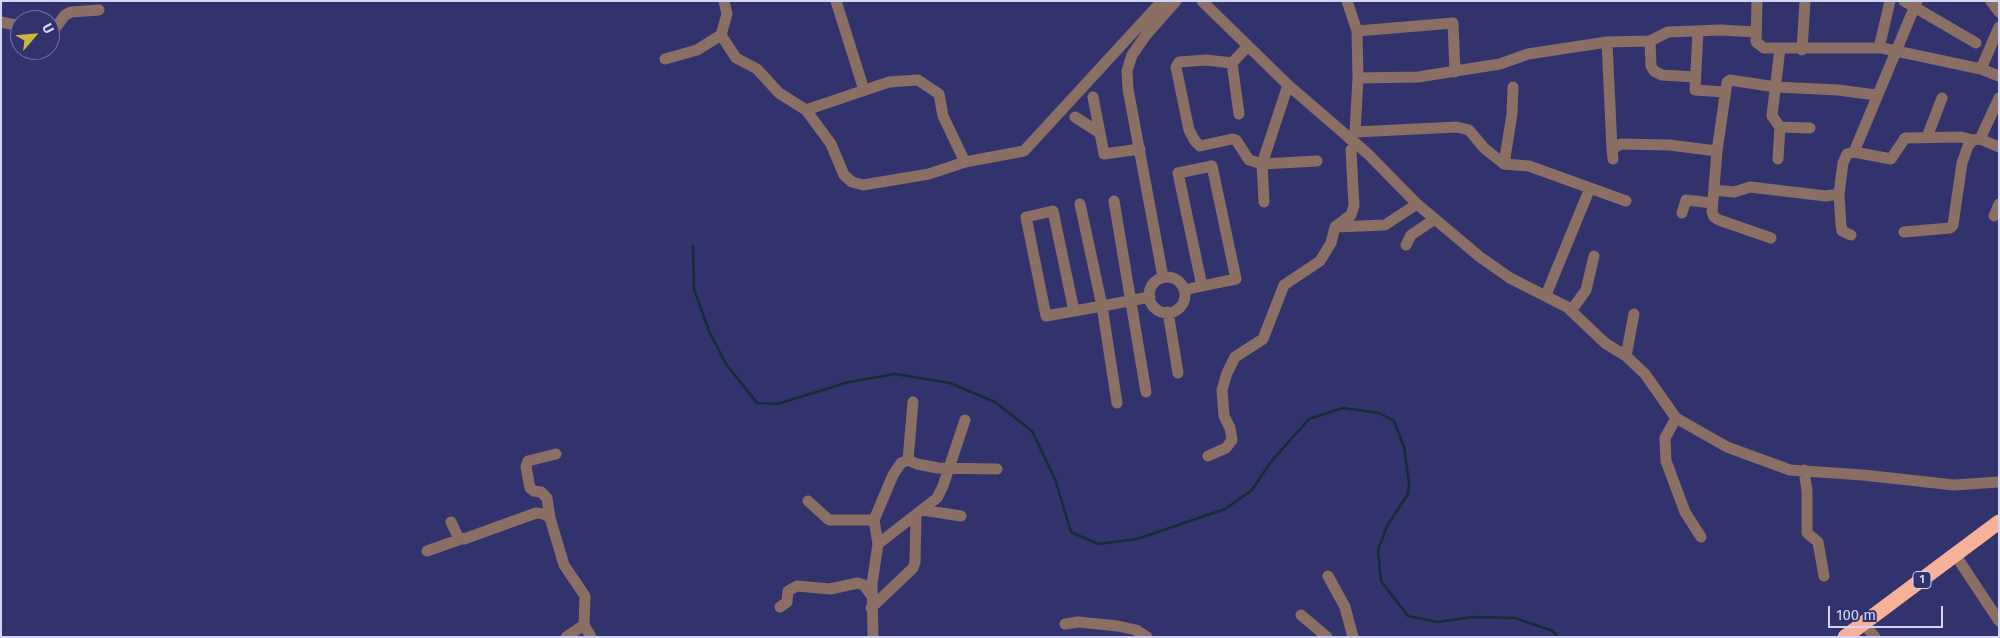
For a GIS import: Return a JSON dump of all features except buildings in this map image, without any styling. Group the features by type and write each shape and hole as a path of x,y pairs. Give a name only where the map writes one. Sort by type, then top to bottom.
{"highway":[{"name":"1","path":"1844,637 1956,556 1999,522"}],"street":[{"path":"665,59 697,50 721,35 727,14 724,1"},
{"path":"836,1 864,90"},
{"path":"721,35 736,58 757,69 779,93 806,110 832,144 844,174 852,182 863,184 887,182 929,174 965,162 1024,151 1162,1"},
{"path":"1163,277 1128,90 1127,71 1132,55 1146,34 1176,1"},
{"path":"1202,1 1288,85 1353,139 1435,219 1498,270 1546,295 1571,311 1605,343 1626,356 1645,374 1676,418 1726,447 1784,468 1954,485 1999,482"},
{"path":"1208,456 1226,448 1232,440 1230,428 1224,416 1222,390 1226,373 1235,357 1263,339 1281,289 1291,279 1320,261 1331,242 1335,227 1351,215 1354,210 1351,150 1358,78 1357,31 1347,1"},
{"path":"1757,1 1755,32 1756,42 1760,46 1802,50 1822,47 1897,50 1982,69 1999,76"},
{"path":"1802,50 1805,1"},
{"path":"1879,48 1890,1"},
{"path":"1991,1 1999,12"},
{"path":"1854,152 1876,95 1897,50 1912,3 1976,43"},
{"path":"60,22 64,16 71,12 99,10"},
{"path":"1357,31 1453,23 1455,72"},
{"path":"1982,69 1999,28"},
{"path":"1698,31 1695,90 1724,92"},
{"path":"1358,78 1418,77 1455,72 1500,64 1528,54 1607,42 1650,41 1668,32 1755,32"},
{"path":"1650,41 1651,66 1654,70 1662,75 1695,77"},
{"path":"1607,42 1613,154 1621,144 1659,145 1717,151"},
{"path":"1232,63 1248,46"},
{"path":"1778,159 1780,126 1772,116 1780,48"},
{"path":"1232,63 1214,60 1179,62 1176,67 1189,130 1194,141 1200,146 1236,140 1249,160 1262,164 1317,161"},
{"path":"1232,63 1240,114"},
{"path":"806,110 890,82 910,79 918,80 939,94 943,116 965,162"},
{"path":"1771,238 1714,217 1712,203 1717,151 1724,92 1727,82 1730,80 1776,87 1838,90 1876,95"},
{"path":"1264,202 1262,164 1288,85"},
{"path":"1504,164 1512,114 1513,87"},
{"path":"1092,97 1104,154 1140,149"},
{"path":"1927,137 1942,98"},
{"path":"1904,232 1946,230 1953,225 1962,163 1999,98"},
{"path":"1075,117 1100,133"},
{"path":"1780,126 1810,128"},
{"path":"1353,139 1463,128 1468,130 1484,148 1504,164 1529,166 1626,201"},
{"path":"1851,235 1842,231 1839,194 1843,163 1847,154 1854,152 1891,159 1905,138 1961,137 1976,139 1999,146"},
{"path":"1184,290 1236,279 1212,166 1178,173 1202,286"},
{"path":"1714,190 1734,192 1750,187 1826,196 1839,194"},
{"path":"1546,295 1590,188"},
{"path":"1682,213 1686,200 1712,203"},
{"path":"1114,201 1146,392"},
{"path":"1080,204 1102,306 1117,403"},
{"path":"1335,227 1385,225 1418,204"},
{"path":"1994,216 1999,204"},
{"path":"1074,311 1053,211 1026,216 1046,316 1132,301 1150,297"},
{"path":"1406,245 1411,235 1435,219"},
{"path":"1571,311 1586,290 1594,256"},
{"path":"1163,277 1178,280 1184,290 1182,305 1175,311 1168,312 1157,309 1150,297 1153,284 1163,277"},
{"path":"1168,312 1178,373"},
{"path":"1626,356 1634,314"},
{"path":"908,460 913,402"},
{"path":"1676,418 1665,438 1666,461 1685,512 1701,537"},
{"path":"878,544 937,498 965,420"},
{"path":"556,454 528,460 526,467 530,488 534,492 542,492 547,498 550,518 564,565 585,596 584,625 591,637"},
{"path":"872,637 871,595 878,544 874,520 893,475 901,463 908,460 917,464 949,468 997,469"},
{"path":"1804,470 1807,492 1807,532 1809,536 1818,542 1824,576"},
{"path":"808,501 829,520 874,520"},
{"path":"427,551 536,513 544,514 550,518"},
{"path":"919,513 961,516"},
{"path":"871,608 913,568 916,562 919,513"},
{"path":"451,522 461,539"},
{"path":"1956,556 1997,614"},
{"path":"1328,576 1345,607 1353,637"},
{"path":"780,607 787,602 788,591 797,586 830,589 858,583 864,585 871,595"},
{"path":"1301,615 1327,637"},
{"path":"1065,624 1078,622 1118,626 1136,630 1146,637"},
{"path":"1863,622 1874,637"},
{"path":"566,637 584,625"}],"waterway":[{"path":"693,246 694,289 709,331 726,364 757,403 777,404 849,382 895,374 950,383 995,402 1032,431 1055,479 1071,532 1098,544 1137,539 1225,509 1252,490 1270,463 1309,419 1343,408 1379,413 1394,421 1404,447 1409,483 1408,494 1387,526 1378,550 1381,581 1408,616 1437,622 1473,617 1515,618 1553,631 1558,637"}]}
